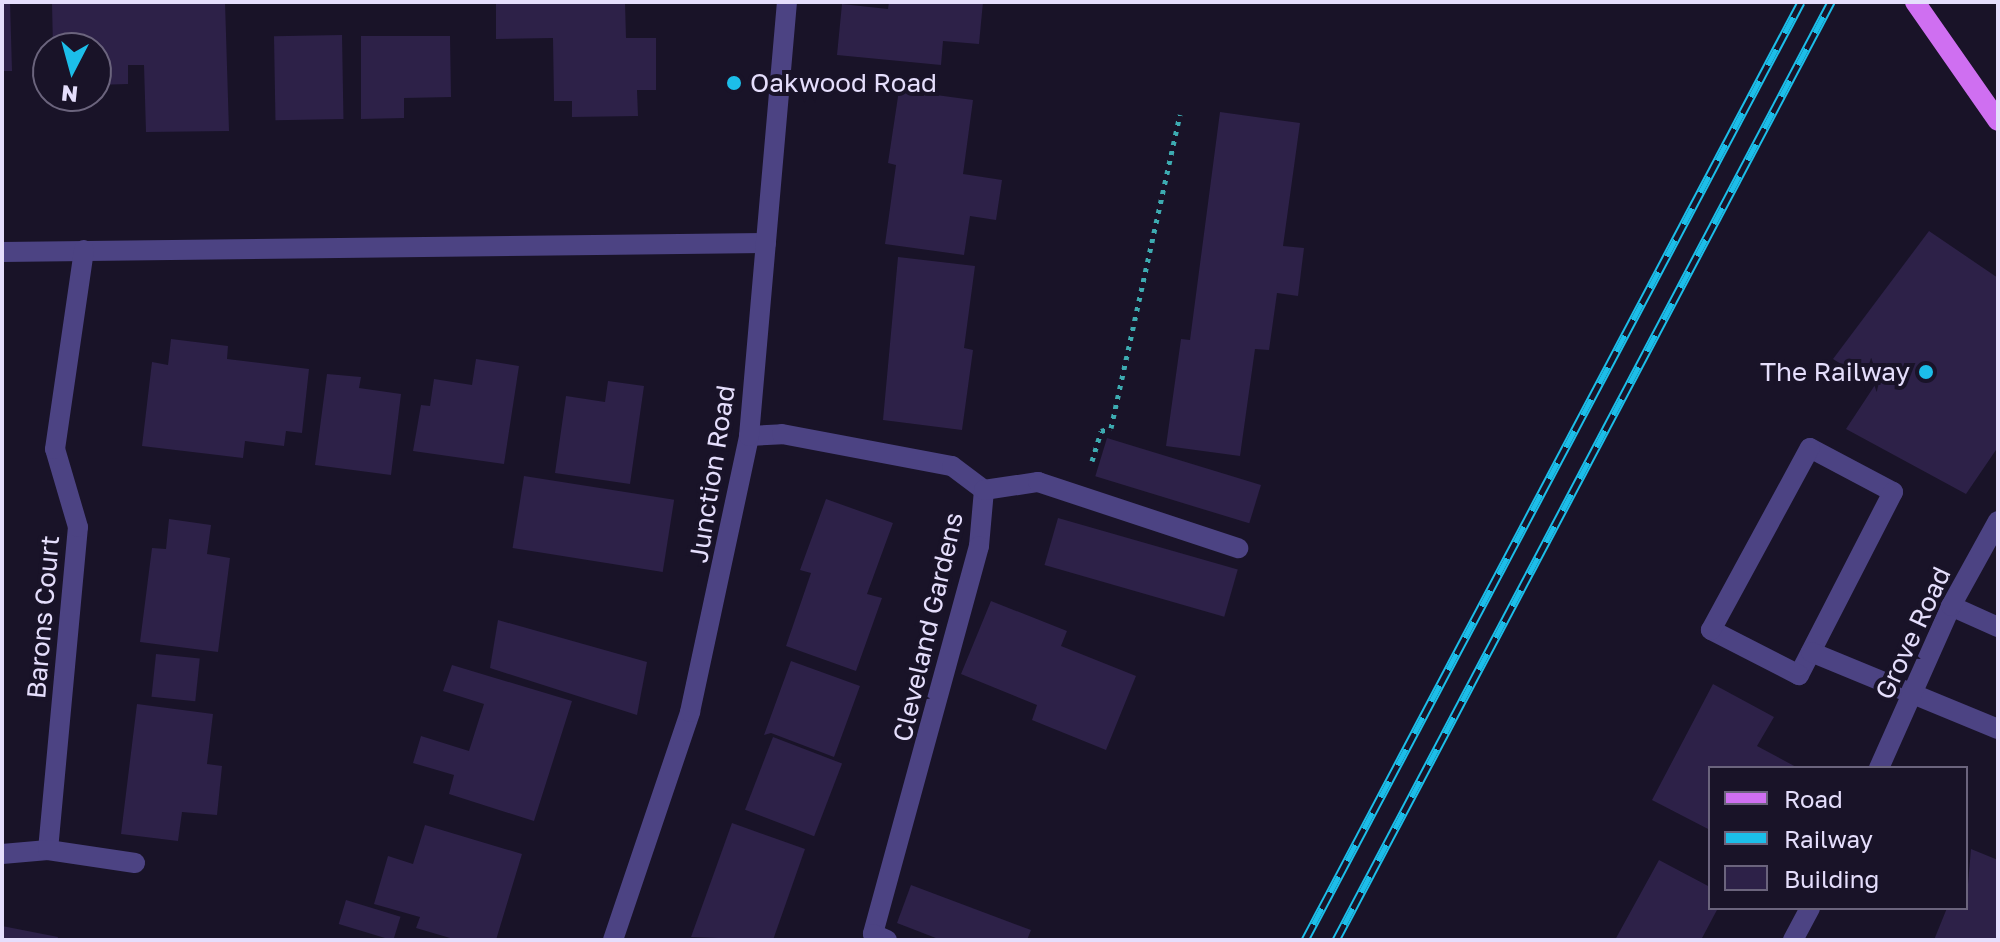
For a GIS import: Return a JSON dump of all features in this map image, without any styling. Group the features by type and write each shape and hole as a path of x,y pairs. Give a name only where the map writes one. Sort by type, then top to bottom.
{"main road":[{"path":"1915,2 1958,70 1998,121"}],"street":[{"name":"Junction Road","path":"613,940 690,712 749,436 787,2"},
{"path":"2,252 766,243"},
{"name":"Barons Court","path":"48,850 78,527 55,449 84,250"},
{"name":"Cleveland Gardens","path":"749,436 782,434 952,466 984,490 979,546 892,874 873,934 887,940"},
{"path":"1810,448 1893,492 1811,652 1799,675 1711,630 1810,448"},
{"path":"984,490 1038,482 1238,548"},
{"name":"Grove Road","path":"1880,766 1951,606 1998,521"},
{"path":"1951,606 1998,627"},
{"path":"1811,652 1998,729"},
{"path":"2,854 48,850 135,863"},
{"path":"1793,940 1809,910"}],"path":[{"path":"1038,482 1090,466 1101,431 1111,428 1180,114"}],"building":[{"path":"2,2 10,2 12,71 2,71"},
{"path":"225,2 229,131 146,132 144,65 128,65 128,84 112,84 112,32 53,32 52,3"},
{"path":"496,2 625,2 626,38 656,38 656,90 637,90 638,116 572,117 572,101 554,101 553,38 496,39"},
{"path":"889,2 983,2 979,44 943,41 941,65 837,55 842,4 888,9"},
{"path":"342,35 343,119 275,120 274,36"},
{"path":"361,36 450,36 451,97 404,98 404,118 361,119"},
{"path":"899,90 973,100 963,174 1002,180 996,220 970,216 964,255 885,244 896,165 888,163"},
{"path":"1220,112 1300,123 1283,246 1304,248 1298,296 1277,293 1269,350 1255,349 1240,456 1166,446 1181,339 1190,340"},
{"name":"The Railway","path":"1929,231 1998,278 1998,447 1966,494 1846,429 1875,385 1833,359"},
{"path":"898,257 975,266 964,348 973,350 962,430 883,420"},
{"path":"171,339 228,346 227,359 309,369 302,433 286,431 284,446 245,441 243,458 142,446 152,362 168,365"},
{"path":"476,359 519,366 504,464 413,451 421,405 430,406 434,379 472,385"},
{"path":"327,374 361,377 359,388 401,394 391,475 315,465"},
{"path":"608,381 644,386 630,484 555,473 566,396 605,402"},
{"path":"1107,438 1261,485 1249,523 1095,476"},
{"path":"524,476 674,500 663,572 513,548"},
{"path":"826,499 893,523 867,594 882,598 856,671 786,646 811,573 800,570"},
{"path":"1058,518 1238,570 1224,617 1044,565"},
{"path":"169,519 211,525 207,554 230,558 218,652 140,642 152,548 166,549"},
{"path":"991,601 1067,631 1061,646 1136,676 1106,750 1032,720 1037,705 961,674"},
{"path":"498,620 647,662 637,715 490,668"},
{"path":"156,654 200,659 195,701 152,697"},
{"path":"791,661 860,686 834,757 771,733 764,735"},
{"path":"452,665 572,701 534,821 449,794 454,775 413,763 421,736 469,751 484,704 443,691"},
{"path":"1713,684 1774,717 1757,746 1794,766 1708,766 1708,829 1652,800"},
{"path":"137,704 213,714 207,764 222,766 217,815 182,812 178,841 121,834"},
{"path":"773,737 842,764 814,836 745,810"},
{"path":"732,823 805,849 773,940 691,937"},
{"path":"425,825 522,854 496,940 457,940 416,928 420,917 374,904 388,856 413,864"},
{"path":"1971,849 1998,860 1998,940 1934,940 1946,910 1968,910"},
{"path":"1659,860 1708,886 1708,910 1717,910 1701,940 1615,940"},
{"path":"911,885 1031,930 1027,940 941,940 897,923"},
{"path":"346,900 401,917 393,940 339,924"},
{"path":"2,926 58,937 57,940 2,940"}],"railway":[{"path":"1305,940 1801,2"},
{"path":"1336,940 1831,2"}],"place":[{"name":"Oakwood Road","path":"734,83"},
{"name":"The Railway","path":"1926,372"}]}
